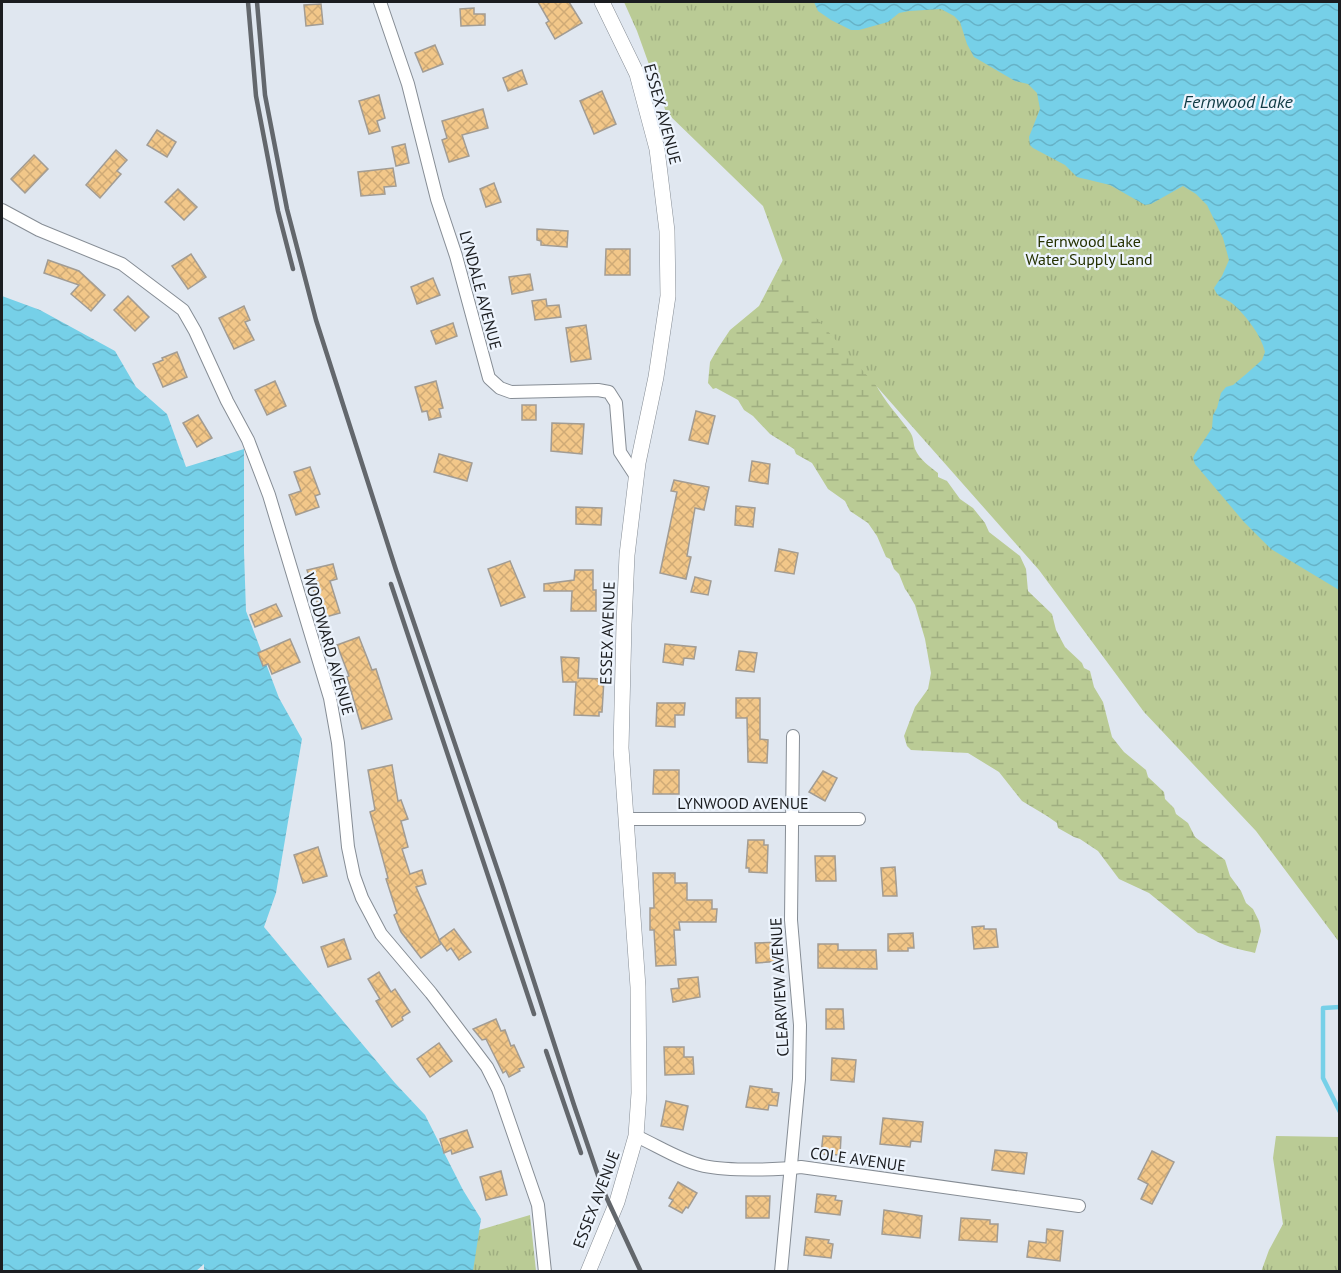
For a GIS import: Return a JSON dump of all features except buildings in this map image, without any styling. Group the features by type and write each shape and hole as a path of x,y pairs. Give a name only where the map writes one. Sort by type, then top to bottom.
{"street":[{"name":"LYNDALE AVENUE","path":"380,2 408,84 437,198 456,256 489,378 500,388 511,392 598,390 609,392 616,403 620,452 637,478"},
{"name":"ESSEX AVENUE","path":"588,1272 617,1202 636,1136 639,1093 638,987 621,748 624,624 627,555 638,463 656,377 668,296 667,231 657,149 637,74 602,2"},
{"name":"WOODWARD AVENUE","path":"2,210 39,230 122,264 183,310 195,330 248,440 269,495 330,698 338,743 348,847 354,876 362,898 381,934 431,993 487,1067 498,1089 538,1205 545,1272"},
{"name":"CLEARVIEW AVENUE","path":"781,1272 799,1079 800,1025 791,920 793,736"},
{"name":"LYNWOOD AVENUE","path":"627,819 859,819"},
{"name":"COLE AVENUE","path":"636,1136 704,1166 813,1169 1079,1206"}],"green space":[{"name":"Fernwood Lake Water Supply Land","path":"624,2 1339,2 1339,942 1256,831 1144,712 1039,570 795,294 763,206 666,112 637,31"},
{"path":"786,254 910,432 919,456 938,473 938,477 947,481 960,499 973,508 989,532 1020,556 1026,569 1028,591 1052,614 1056,630 1065,647 1082,663 1084,668 1090,671 1094,687 1103,702 1112,737 1124,752 1146,770 1148,777 1164,792 1165,799 1174,808 1176,814 1188,823 1195,837 1225,860 1230,876 1259,921 1261,931 1255,953 1225,945 1198,933 1149,893 1119,879 1098,851 1058,828 1057,823 1022,801 999,772 968,753 911,750 907,746 904,736 915,707 928,689 931,673 925,639 915,605 899,574 890,559 886,557 877,536 868,523 850,511 845,501 828,489 812,463 770,434 744,410 738,400 716,388 713,389 708,383 710,362 718,348 730,330 759,306"},
{"path":"1276,1136 1339,1137 1339,1271 1261,1272 1269,1250 1283,1224 1273,1158"},
{"path":"530,1215 536,1271 366,1272 367,1263"}],"water":[{"name":"Fernwood Lake","path":"814,2 1339,2 1339,590 1271,549 1244,522 1195,464 1193,458 1212,428 1213,415 1221,393 1262,360 1265,352 1257,333 1248,321 1231,302 1220,297 1214,288 1229,260 1223,238 1207,205 1183,186 1145,205 1110,185 1077,177 1065,165 1033,148 1029,137 1040,109 1037,93 1028,84 1015,81 974,57 960,22 941,9 899,13 888,22 851,30 818,11"},
{"path":"2,296 40,310 115,351 136,387 167,414 186,467 244,449 246,611 279,698 302,739 276,893 264,927 395,1083 425,1115 463,1190 481,1219 473,1271 204,1271 204,1264 195,1272 2,1271"}],"waterway":[{"path":"1340,1007 1323,1008 1323,1078 1340,1112"}],"railway":[{"path":"248,2 256,96 278,211 293,269"},
{"path":"257,2 265,95 287,209 316,320 396,570 603,1190 641,1272"},
{"path":"391,584 534,1014"},
{"path":"546,1051 581,1153"}]}
